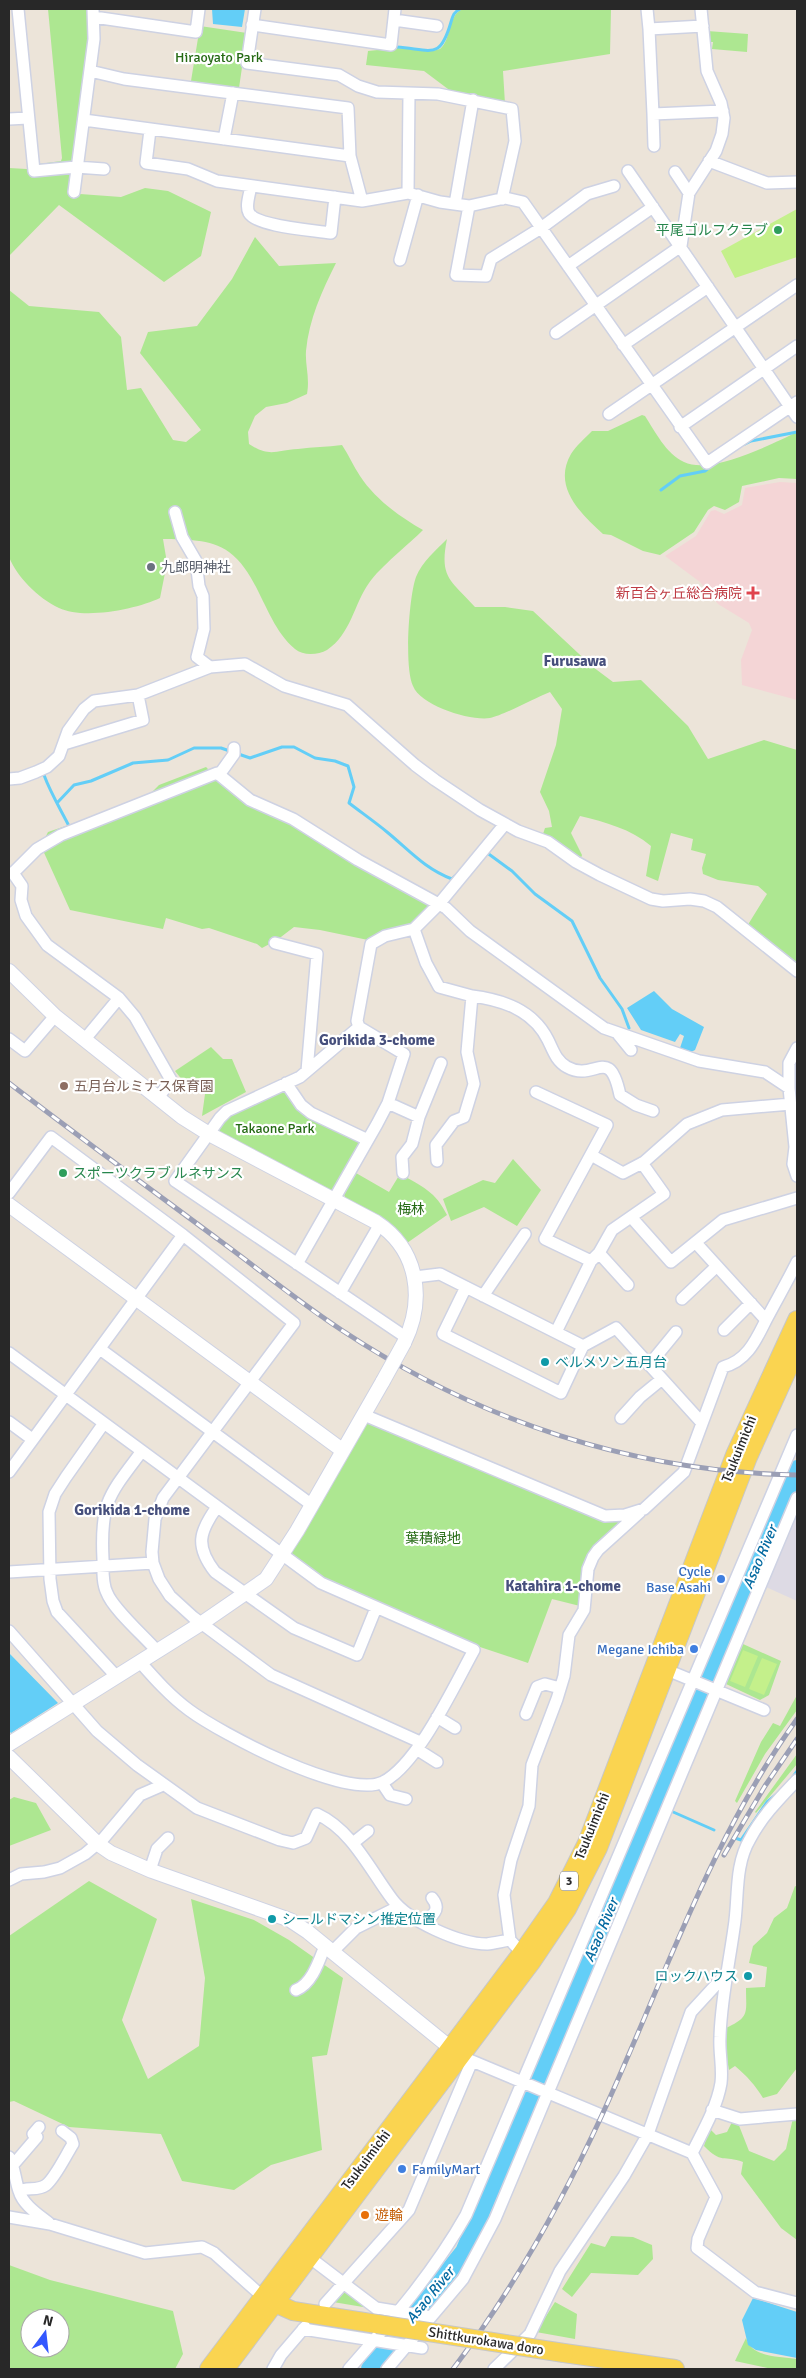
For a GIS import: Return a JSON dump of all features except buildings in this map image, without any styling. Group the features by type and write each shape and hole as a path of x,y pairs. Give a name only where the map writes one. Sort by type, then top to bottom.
{"main road":[{"name":"Tsukuimichi","path":"225,2369 268,2301 460,2055 522,1954 557,1902 587,1843 736,1455 797,1320"},
{"name":"Tsukuimichi","path":"209,2369 309,2257 551,1934 583,1880 598,1848 748,1457 797,1349"},
{"name":"Shittkurokawa doro","path":"268,2301 293,2311 376,2335 564,2353 674,2369"}],"street":[{"path":"18,9 34,171 76,167 104,169"},
{"path":"74,192 94,39 93,13 196,32 199,9"},
{"path":"255,9 247,63 339,75 358,86 377,92 438,94 473,100 512,110 515,141 502,200"},
{"path":"647,9 654,146"},
{"path":"556,333 681,246 690,192 716,151 722,134 724,111 707,71 701,9"},
{"path":"252,25 391,45 394,14 437,26"},
{"path":"649,29 703,26"},
{"path":"90,71 124,79 348,108 350,156 362,200"},
{"path":"224,139 233,93"},
{"path":"400,260 413,194 409,94"},
{"path":"455,204 473,100"},
{"path":"653,114 724,111"},
{"path":"9,119 28,118"},
{"path":"84,120 350,156"},
{"path":"150,130 146,163 188,170 217,181 251,186 272,183 335,198 362,200 413,194 469,206 506,198 523,202 651,387 707,463 794,404"},
{"path":"709,161 768,183 797,182"},
{"path":"628,171 765,369 794,404 797,417"},
{"path":"675,172 690,192"},
{"path":"251,186 249,214 261,222 331,233 335,198"},
{"path":"469,206 456,275 486,276 491,259 541,228 587,194 614,186"},
{"path":"568,266 653,207"},
{"path":"609,414 797,285"},
{"path":"623,345 708,287"},
{"path":"680,427 797,346"},
{"path":"175,512 182,537 196,561 199,586 203,596 204,628 197,657 210,667"},
{"path":"9,779 20,778 47,767 59,756 68,731 84,709 94,701 138,695 210,667 249,665 284,686 347,705 415,766 480,810 518,831 540,839 576,862 649,898 663,901 690,899 704,901 717,907 797,971"},
{"path":"64,744 143,720 138,695"},
{"path":"219,775 234,751"},
{"path":"158,1098 171,1080 135,1017 119,998 47,945 26,916 21,900 22,886 11,873 37,848 61,835 217,773 250,800 293,819 358,860 446,908 470,931 604,1028 699,1061 765,1072 789,1088"},
{"path":"297,1264 388,1103 404,1054 359,1027 357,1021 371,944 385,936 414,928 439,904 505,824"},
{"path":"414,928 426,963 439,988 498,1000 521,1010 540,1027 556,1056 568,1068 580,1071 603,1067 610,1070 616,1075 620,1095 636,1105 653,1111"},
{"path":"275,943 317,954 307,1072"},
{"path":"9,971 55,1016 158,1098 209,1134 380,1224 400,1244 415,1278 417,1306 406,1341 312,1505 266,1580 157,1652 9,1744"},
{"path":"438,1161 436,1145 454,1121 464,1117 474,1084 467,1052 472,996"},
{"path":"85,1039 119,998"},
{"path":"9,1040 25,1051 55,1016"},
{"path":"359,1027 307,1072 286,1084 227,1111 175,1182 340,1293 406,1341"},
{"path":"618,1034 631,1050"},
{"path":"797,1048 789,1063 794,1147 792,1164 797,1176"},
{"path":"403,1173 402,1157 412,1144 419,1117 441,1063"},
{"path":"286,1084 300,1106 368,1140"},
{"path":"536,1092 607,1124 545,1239 595,1257 628,1285"},
{"path":"388,1103 419,1117"},
{"path":"591,1155 623,1173 642,1163 687,1124 722,1110 791,1104"},
{"path":"9,1193 51,1137 183,1236 294,1323 163,1498 155,1519 152,1539 153,1563 159,1579 170,1596 202,1623 271,1675 419,1746 438,1762"},
{"path":"556,1332 595,1257 612,1230 632,1218 664,1194 642,1163"},
{"path":"632,1218 672,1262 723,1220 797,1198"},
{"path":"9,1204 342,1450"},
{"path":"340,1293 380,1224"},
{"path":"483,1296 525,1234"},
{"path":"9,1472 183,1236"},
{"path":"696,1243 766,1320"},
{"path":"522,1954 510,1940 504,1895 508,1871 529,1806 530,1775 534,1757 560,1688 568,1641 584,1610 588,1569 592,1557 684,1472 723,1367 732,1365 756,1342 797,1262"},
{"path":"682,1299 717,1266"},
{"path":"415,1278 440,1274 583,1346"},
{"path":"466,1287 443,1334 561,1393 583,1346 616,1328 702,1423"},
{"path":"724,1330 751,1303"},
{"path":"650,1365 676,1332"},
{"path":"100,1349 312,1505"},
{"path":"9,1353 321,1582 474,1650 437,1717 402,1769 382,1783 353,1785 337,1782 225,1733 188,1709 162,1687 140,1662"},
{"path":"622,1418 640,1398 662,1379"},
{"path":"364,1415 605,1516 625,1516 644,1510"},
{"path":"9,1422 32,1439"},
{"path":"104,1423 55,1494 49,1512 50,1570 53,1602 57,1612 116,1676"},
{"path":"349,2369 376,2335 401,2312 448,2248 466,2215 526,2083 797,1435"},
{"path":"142,1451 108,1498 101,1532 103,1567 107,1594 157,1652"},
{"path":"387,2369 426,2316 463,2279 495,2219 546,2090 797,1498"},
{"path":"217,1507 204,1525 200,1547 207,1562 215,1572 294,1628 357,1655 376,1608"},
{"path":"9,1572 153,1563"},
{"path":"9,1631 111,1744 163,1785 197,1808 280,1840 293,1843 306,1838 317,1814 329,1820 353,1843 398,1906 421,1922 444,1934 479,1943 487,1944 510,1940"},
{"path":"667,1670 764,1710"},
{"path":"526,1714 537,1687 544,1684 560,1688"},
{"path":"437,1717 455,1728"},
{"path":"9,1757 98,1844 126,1861 276,1914 296,1924 460,2055 692,2153 716,2197 698,2239 697,2248 755,2292 797,2304"},
{"path":"692,2153 712,2110 721,2082 720,2036 725,1976 735,1926 736,1887 749,1840 762,1819 797,1780"},
{"path":"382,1783 390,1795 406,1799"},
{"path":"9,1880 21,1874 44,1872 60,1868 98,1844 140,1795 163,1785"},
{"path":"353,1843 368,1832"},
{"path":"150,1870 157,1849 168,1838"},
{"path":"421,1922 432,1916 436,1911 436,1903 432,1898"},
{"path":"296,1990 302,1988 307,1982 329,1949 356,1928 398,1906"},
{"path":"494,2369 530,2334 560,2272 624,2176 648,2134 691,2012 725,1976"},
{"path":"325,2304 408,2210 460,2055"},
{"path":"712,2110 740,2118 797,2114"},
{"path":"39,2126 33,2134 37,2137 11,2161 15,2186 32,2209 50,2224"},
{"path":"15,2186 38,2188 46,2185 73,2144 70,2138 62,2131"},
{"path":"9,2217 50,2224 146,2253 202,2248 214,2253 268,2301"},
{"path":"309,2257 376,2308 426,2316"},
{"path":"273,2369 281,2354 304,2328 376,2335 403,2345 422,2348"}],"shaded area":[{"name":"新百合ヶ丘総合病院","path":"780,482 797,483 797,700 742,685 741,660 752,630 749,623 718,604 700,582 665,556 696,536 711,511 715,510 724,514 742,505 745,488"},
{"path":"797,1512 797,1601 766,1587"}],"green space":[{"path":"48,9 87,9 91,40 73,164 38,165 61,161 62,158"},
{"path":"463,9 611,9 610,54 503,71 505,104 448,92 448,89 424,71 366,65 368,51 398,48 432,51 440,49 444,45 454,16"},
{"name":"Hiraoyato Park","path":"200,26 247,33 239,88 191,81"},
{"path":"707,31 748,34 747,52 712,49 713,42 707,42"},
{"path":"9,168 80,172 80,194 121,197 145,188 168,191 211,212 201,256 164,282 59,205 9,256"},
{"name":"平尾ゴルフクラブ","path":"797,209 797,257 735,278 721,251"},
{"path":"255,237 279,266 336,263 321,295 310,328 306,351 307,394 287,403 266,407 255,416 248,432 249,444 268,452 342,445 366,484 380,500 423,530 387,563 369,583 342,636 327,650 315,654 306,654 298,651 285,639 276,627 256,586 240,562 222,547 214,544 163,539 167,563 160,598 138,606 96,613 70,611 59,608 43,599 17,572 9,557 9,290 29,306 99,312 121,337 127,390 141,388 173,440 186,442 201,430 140,353 148,332 197,326 232,279"},
{"path":"642,415 645,416 661,442 672,454 684,462 696,465 710,464 742,456 797,432 797,479 779,478 742,486 739,502 725,510 714,506 708,510 694,532 660,555 643,551 611,535 603,534 578,509 567,489 565,478 566,466 571,454 592,431 608,431"},
{"path":"447,539 445,552 446,571 453,584 475,607 505,607 533,611 593,667 613,682 641,680 688,726 708,759 764,740 797,750 797,968 748,930 749,923 767,894 758,886 718,880 703,874 702,868 706,854 691,850 693,839 671,833 658,881 646,876 651,846 635,835 617,827 580,816 571,833 582,855 580,861 542,837 545,828 552,827 549,811 540,792 556,745 562,709 550,692 490,718 471,717 447,711 426,700 418,693 410,677 408,649 413,586 422,566"},
{"path":"206,767 216,777 292,823 439,900 411,924 379,932 368,940 320,930 294,927 277,940 262,948 257,944 209,928 202,929 166,918 163,929 70,910 41,846 48,832 145,799 159,785"},
{"path":"211,1047 223,1059 232,1059 246,1092 202,1116 205,1094 198,1089 192,1092 175,1071"},
{"name":"Takaone Park","path":"282,1091 359,1141 360,1145 334,1190 331,1191 220,1133 219,1129 231,1114"},
{"path":"513,1159 541,1190 517,1226 484,1207 451,1221 443,1199 483,1180 495,1183"},
{"name":"梅林","path":"356,1173 389,1192 400,1174 422,1186 433,1195 447,1215 407,1243 390,1224 346,1198 344,1195"},
{"name":"葉積緑地","path":"369,1421 624,1520 596,1548 580,1606 552,1599 528,1663 480,1647 324,1579 293,1556 291,1551 364,1423"},
{"path":"743,1644 781,1661 769,1695 760,1700 726,1684"},
{"path":"743,1650 758,1656 745,1687 730,1681"},
{"path":"762,1658 777,1664 764,1695 749,1689"},
{"path":"797,1695 797,1710 765,1754 737,1803 735,1801 761,1742 773,1723 780,1726"},
{"path":"797,1754 797,1764 756,1813 755,1812"},
{"path":"14,1797 36,1803 51,1830 9,1846 9,1800"},
{"path":"89,1881 157,1919 122,2020 148,2079 199,2046 205,1978 191,1899 254,1920 289,1940 343,1978 327,2055 312,2057 322,2150 271,2165 234,2190 182,2181 161,2134 69,2127 14,2101 9,2102 9,1936"},
{"path":"795,1886 797,1887 797,2068 777,2094 763,2098 751,2081 735,2066 729,2070 726,2054 726,2028 739,2021 745,2013 746,1988 765,1987 767,1967 749,1963 753,1946 767,1933 774,1918 787,1908"},
{"path":"797,2117 797,2240 781,2228 741,2174 743,2162 719,2157 704,2146 709,2128 716,2135 727,2132 732,2122 738,2123 749,2151 774,2161 786,2149 793,2118"},
{"path":"611,2236 633,2237 652,2245 653,2259 638,2275 591,2273 572,2297 562,2289 591,2243 605,2247"},
{"path":"9,2265 50,2280 173,2311 183,2354 175,2369 11,2369 9,2366"},
{"path":"344,2292 349,2293 369,2308 333,2302"},
{"path":"555,2302 577,2314 575,2339 536,2332"},
{"path":"746,2338 749,2345 760,2353 797,2359 797,2369 772,2369 735,2361"}],"water":[{"path":"212,9 245,9 242,27 213,24"},
{"path":"654,991 672,1009 704,1027 695,1050 691,1052 680,1048 684,1036 680,1034 675,1042 641,1030 627,1008"},
{"path":"9,1653 58,1703 11,1733 9,1731"},
{"path":"753,2298 797,2312 797,2358 756,2350 748,2345 742,2320"}],"waterway":[{"path":"397,47 427,50 439,47 447,34 454,14 460,9"},
{"path":"745,444 751,441 797,432"},
{"path":"661,490 680,476 705,471 711,466"},
{"path":"57,803 74,785 91,781 133,763 168,760 194,748 221,748 250,758 282,747 294,747 315,758 335,761 348,766 354,787 349,803 425,864 442,875 452,879 455,876"},
{"path":"44,775 70,828"},
{"path":"486,852 512,871 535,894 572,921 600,978 622,1009 629,1028"},
{"name":"Asao River","path":"370,2369 464,2252 797,1469"},
{"path":"792,1778 797,1771"},
{"path":"735,1838 741,1840 767,1802 777,1794"},
{"path":"655,1804 714,1830"}],"railway":[{"path":"9,1083 327,1320 395,1363 448,1391 503,1415 560,1436 618,1452 676,1464 736,1472 797,1475"},
{"path":"453,2369 515,2278 570,2181 625,2064 713,1862 766,1765 797,1719"},
{"path":"724,1855 765,1786 797,1739"}],"place":[{"name":"平尾ゴルフクラブ","path":"778,230"},
{"name":"九郎明神社","path":"151,567"},
{"name":"新百合ヶ丘総合病院","path":"753,593"},
{"name":"五月台ルミナス保育園","path":"64,1086"},
{"name":"スポーツクラブ ルネサンス","path":"63,1173"},
{"name":"ベルメソン五月台","path":"545,1362"},
{"name":"Cycle Base Asahi","path":"721,1579"},
{"name":"Megane Ichiba","path":"694,1649"},
{"name":"シールドマシン推定位置","path":"272,1919"},
{"name":"ロックハウス","path":"748,1976"},
{"name":"FamilyMart","path":"402,2169"},
{"name":"遊輪","path":"365,2215"}],"district":[{"name":"Furusawa","path":"575,661"},
{"name":"Gorikida 3-chome","path":"377,1040"},
{"name":"Gorikida 1-chome","path":"132,1510"},
{"name":"Katahira 1-chome","path":"563,1586"}]}
